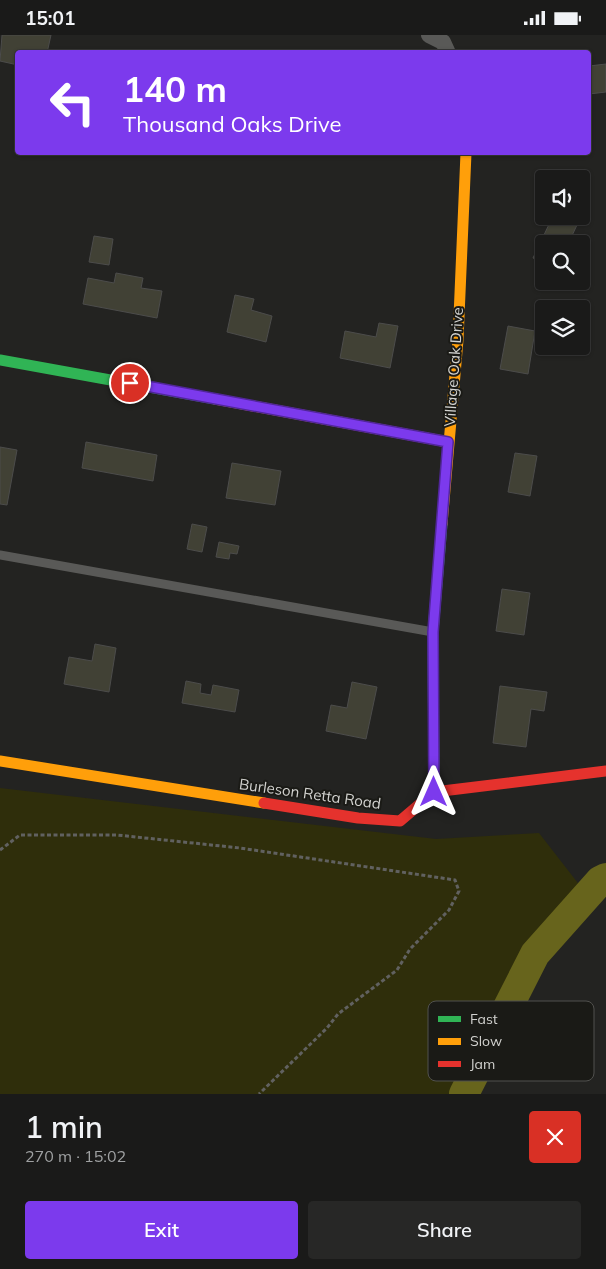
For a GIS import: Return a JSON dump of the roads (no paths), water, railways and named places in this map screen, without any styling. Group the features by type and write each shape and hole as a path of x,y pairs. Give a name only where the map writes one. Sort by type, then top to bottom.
{"street":[{"name":"Village Oak Drive","path":"434,792 433,632 458,339 466,155"},
{"path":"0,360 448,442"},
{"name":"Burleson Retta Road","path":"0,761 358,818 400,821 434,792"},
{"path":"434,792 606,771"}],"lane":[{"path":"0,555 433,632"}],"waterway":[{"path":"511,1001 535,954 600,881 606,878"},
{"path":"464,1094 471,1081"}]}
